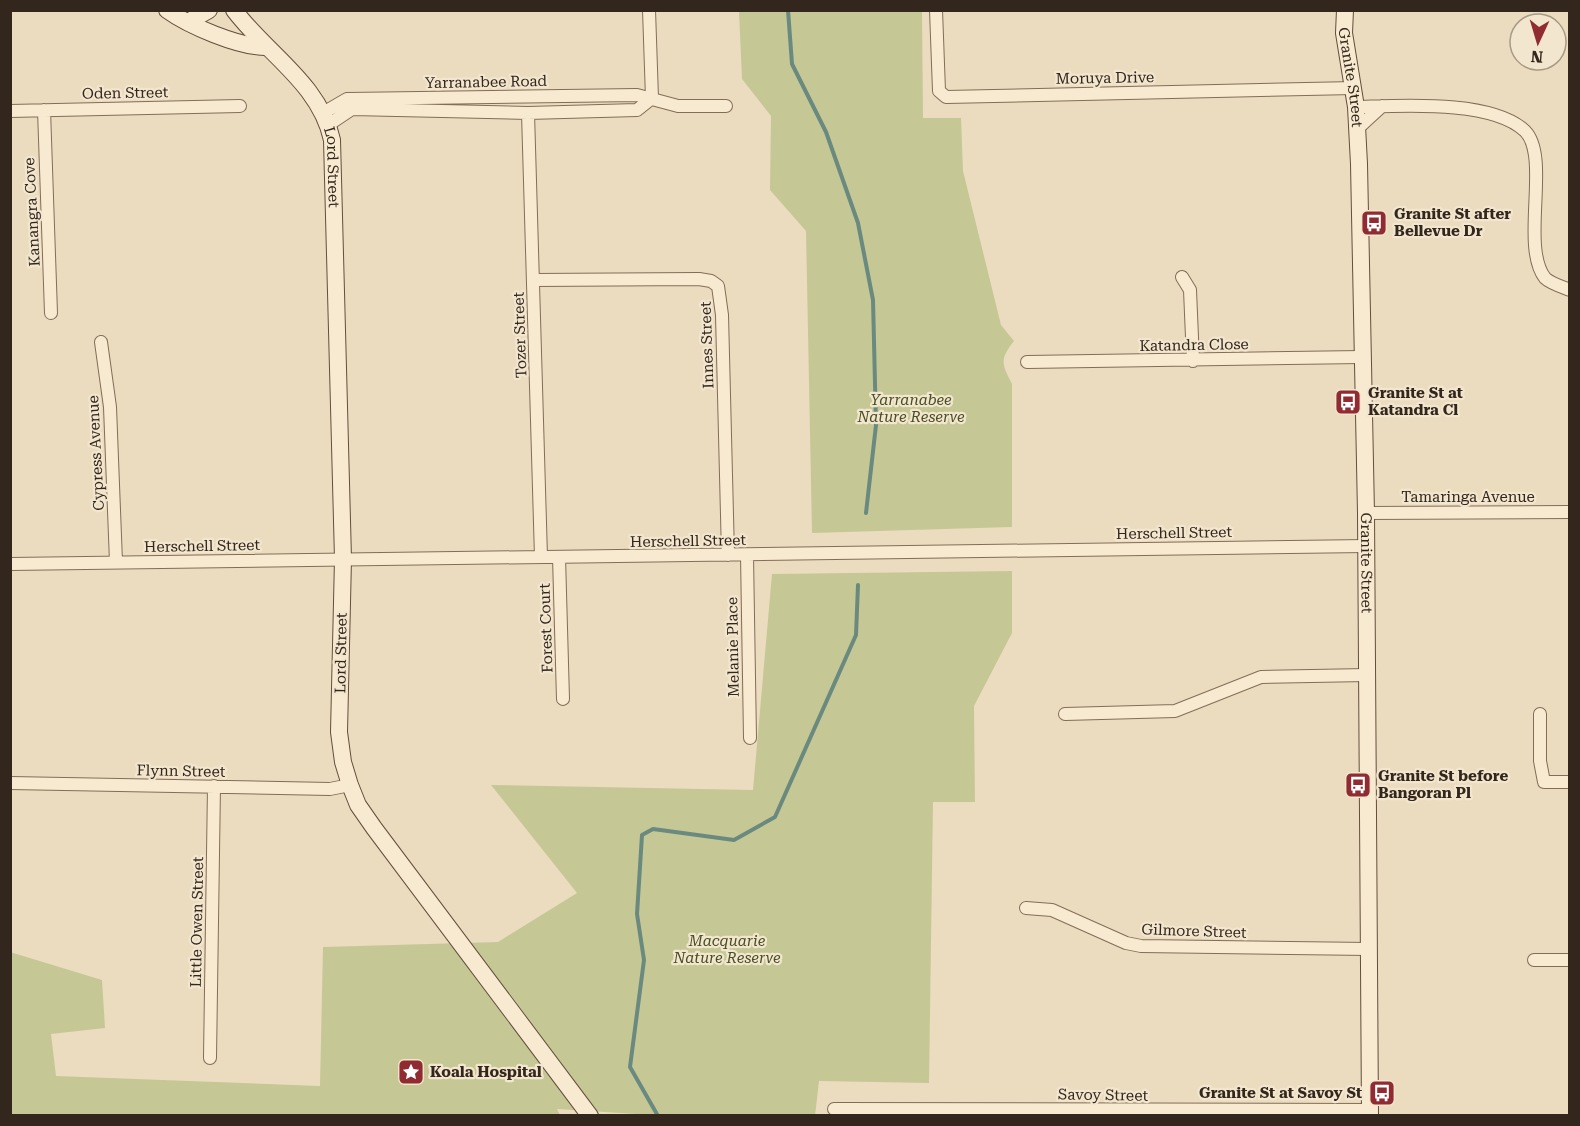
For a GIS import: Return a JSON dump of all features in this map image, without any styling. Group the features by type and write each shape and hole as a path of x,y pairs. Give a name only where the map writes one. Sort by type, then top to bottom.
{"street":[{"path":"167,10 188,22 248,45 266,47"},
{"path":"188,22 209,10"},
{"path":"234,10 266,47 306,86 325,119"},
{"path":"649,10 652,98"},
{"name":"Moruya Drive","path":"936,10 939,91 946,97 1353,88"},
{"name":"Granite Street","path":"1345,10 1344,33 1356,107 1357,129 1366,513 1370,1113"},
{"name":"Yarranabee Road","path":"325,119 347,99 637,95 678,106 726,106"},
{"name":"Yarranabee Road","path":"325,119 352,109 528,113 637,110 652,98"},
{"name":"Oden Street","path":"10,111 240,106"},
{"path":"1357,129 1382,106"},
{"path":"1356,107 1455,108 1505,120 1525,131 1534,153 1537,263 1546,279 1569,290"},
{"name":"Kanangra Cove","path":"44,110 51,313"},
{"name":"Tozer Street","path":"528,113 542,557"},
{"name":"Lord Street","path":"325,119 335,175 343,559 339,732 343,762 358,805 374,828 590,1116"},
{"path":"1182,277 1190,290 1193,361"},
{"name":"Innes Street","path":"533,280 699,279 711,281 718,286 722,315 728,555"},
{"name":"Cypress Avenue","path":"100,342 110,407 116,562"},
{"name":"Katandra Close","path":"1027,362 1362,357"},
{"name":"Tamaringa Avenue","path":"1366,513 1569,512"},
{"name":"Herschell Street","path":"10,564 1366,546"},
{"name":"Melanie Place","path":"747,555 750,738"},
{"name":"Forest Court","path":"559,557 563,699"},
{"path":"1065,714 1175,711 1261,677 1367,675"},
{"path":"1540,714 1540,761 1544,782 1569,782"},
{"name":"Flynn Street","path":"10,783 330,789 350,785"},
{"name":"Little Owen Street","path":"210,1058 214,786"},
{"name":"Gilmore Street","path":"1026,908 1052,910 1126,943 1141,946 1369,949"},
{"path":"1534,960 1569,960"},
{"name":"Savoy Street","path":"834,1109 982,1112 1370,1113"}],"green space":[{"name":"Yarranabee Nature Reserve","path":"739,11 922,11 923,118 961,118 963,171 1001,325 1014,341 1004,358 1004,367 1012,384 1012,527 812,533 806,231 770,190 771,116 742,79"},
{"name":"Macquarie Nature Reserve","path":"1012,571 1012,633 974,706 975,802 933,802 929,1083 819,1081 815,1116 668,1116 557,1109 560,1115 11,1115 10,952 102,980 105,1028 51,1034 56,1076 320,1086 323,947 498,942 577,893 491,785 753,790 772,574"}],"waterway":[{"path":"788,10 792,64 826,132 858,223 873,300 876,425 866,513"},
{"path":"658,1116 630,1067 644,960 637,914 642,835 653,829 734,840 775,817 856,635 858,585"}],"place":[{"name":"Granite St after Bellevue Dr","path":"1374,223"},
{"name":"Granite St at Katandra Cl","path":"1348,402"},
{"name":"Granite St before Bangoran Pl","path":"1358,785"},
{"name":"Koala Hospital","path":"411,1072"},
{"name":"Granite St at Savoy St","path":"1382,1093"}]}
